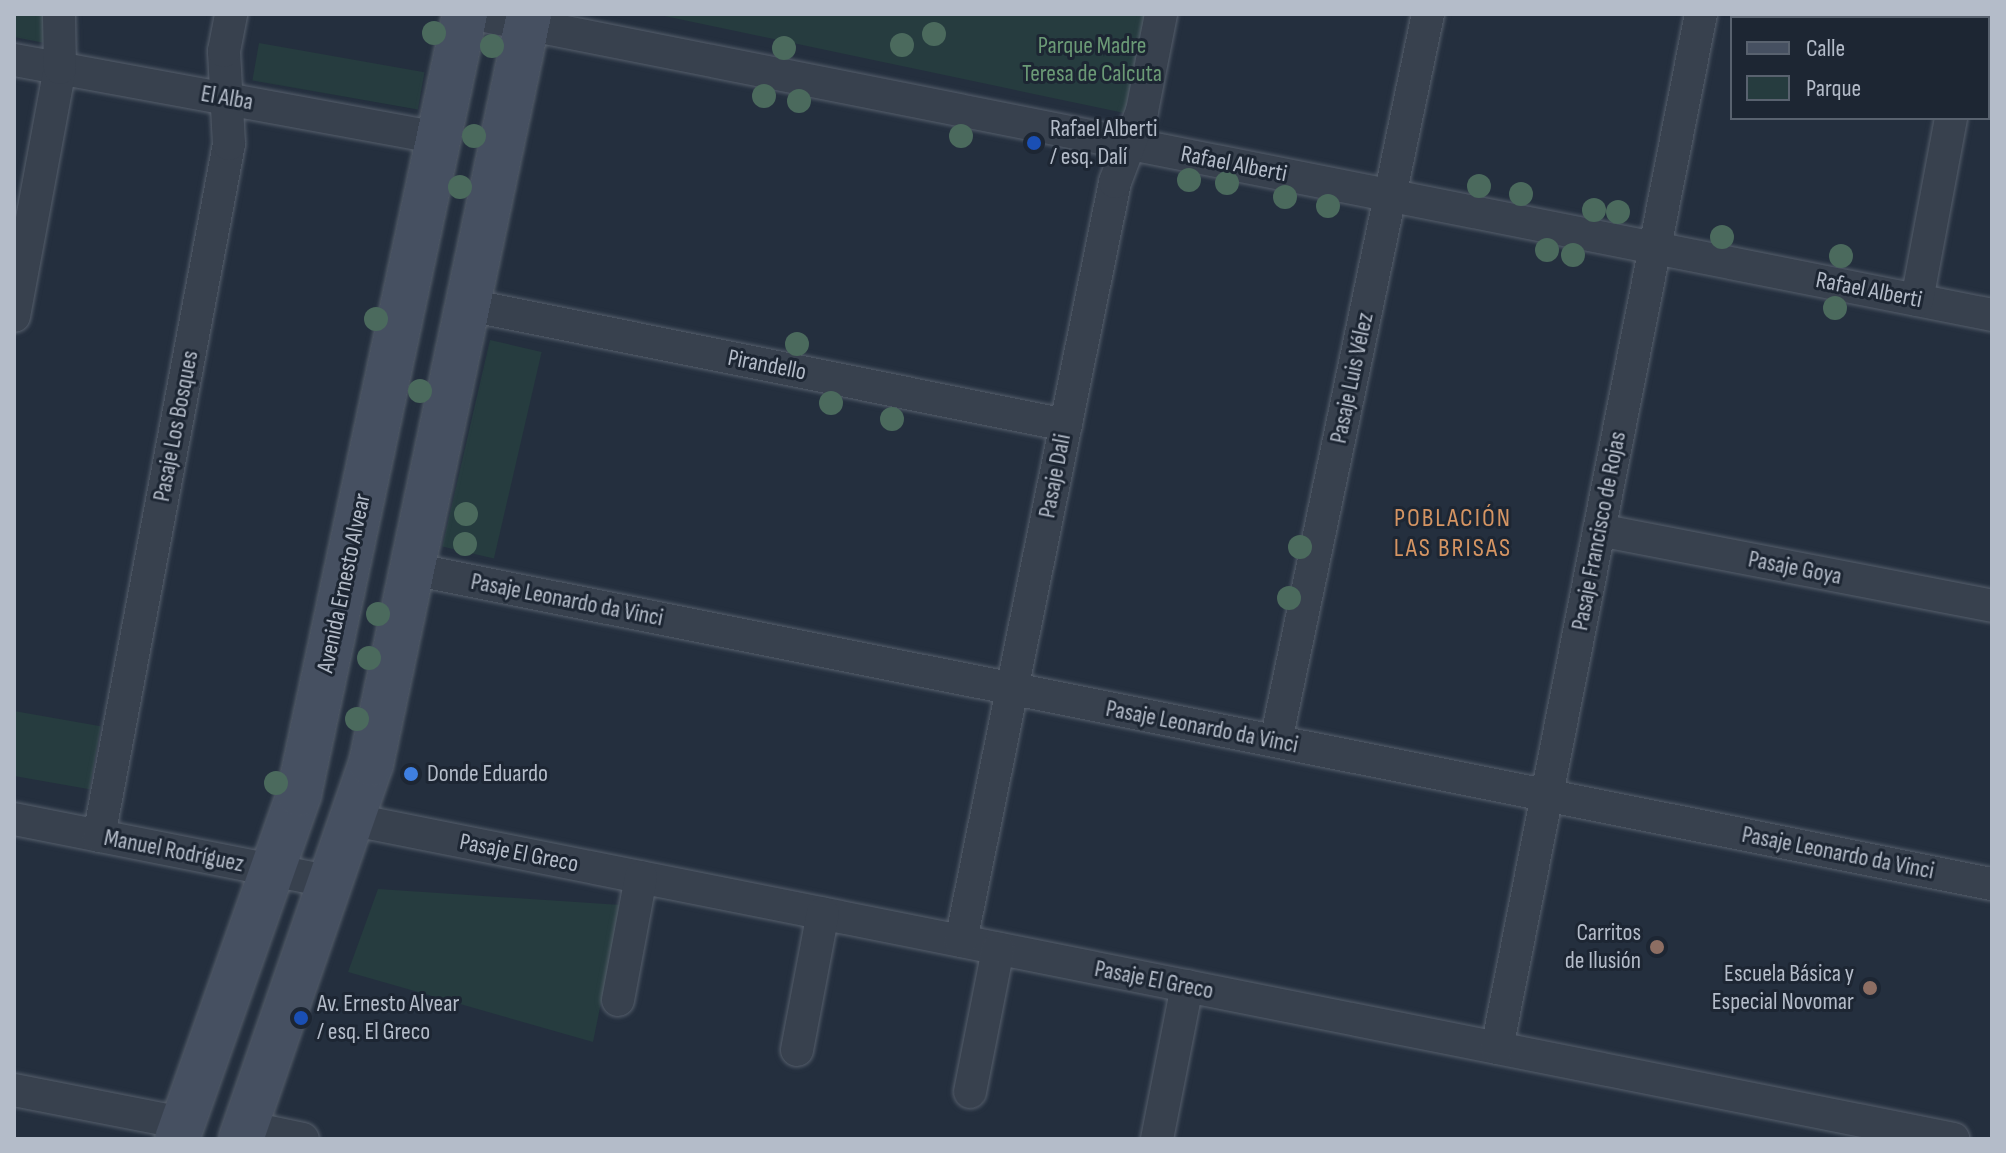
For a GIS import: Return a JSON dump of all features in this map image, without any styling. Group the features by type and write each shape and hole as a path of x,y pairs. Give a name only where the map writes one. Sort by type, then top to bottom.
{"main road":[{"name":"Avenida Ernesto Alvear","path":"180,1131 275,872 299,794 465,14"},
{"path":"243,1133 354,820 412,569 528,19"}],"street":[{"path":"14,316 60,68 59,14"},
{"name":"Pasaje Los Bosques","path":"99,836 229,144 224,51 231,14"},
{"name":"Rafael Alberti","path":"475,14 528,19 1129,143 1992,315"},
{"name":"Pasaje Dali","path":"961,941 1115,182 1142,111 1161,14"},
{"name":"Pasaje Luis Vélez","path":"1276,741 1428,14"},
{"name":"Pasaje Francisco de Rojas","path":"1497,1048 1701,14"},
{"name":"El Alba","path":"14,60 439,138"},
{"path":"1917,300 1951,120"},
{"name":"Pirandello","path":"468,305 1066,425"},
{"name":"Pasaje Goya","path":"1599,530 1992,606"},
{"name":"Pasaje Leonardo da Vinci","path":"412,569 1992,884"},
{"name":"Manuel Rodríguez","path":"14,819 333,882"},
{"name":"Pasaje El Greco","path":"354,820 1954,1139"},
{"path":"618,1000 641,877"},
{"path":"797,1050 823,913"},
{"path":"970,1092 998,949"},
{"path":"1157,1139 1187,986"},
{"path":"14,1090 180,1131"},
{"path":"243,1133 303,1139"}],"green space":[{"path":"14,14 51,14 45,43 14,37"},
{"name":"Parque Madre Teresa de Calcuta","path":"655,14 1150,14 1129,114"},
{"path":"259,43 424,72 418,110 252,80"},
{"path":"490,340 542,352 494,558 442,547"},
{"path":"14,711 101,726 90,789 14,776"},
{"path":"378,889 621,905 593,1042 348,972"}],"place":[{"name":"Rafael Alberti / esq. Dalí","path":"1034,143"},
{"name":"Donde Eduardo","path":"411,774"},
{"name":"Carritos de Ilusión","path":"1657,947"},
{"name":"Escuela Básica y Especial Novomar","path":"1870,988"},
{"name":"Av. Ernesto Alvear / esq. El Greco","path":"301,1018"}],"district":[{"name":"POBLACIÓN LAS BRISAS","path":"1453,534"}]}
